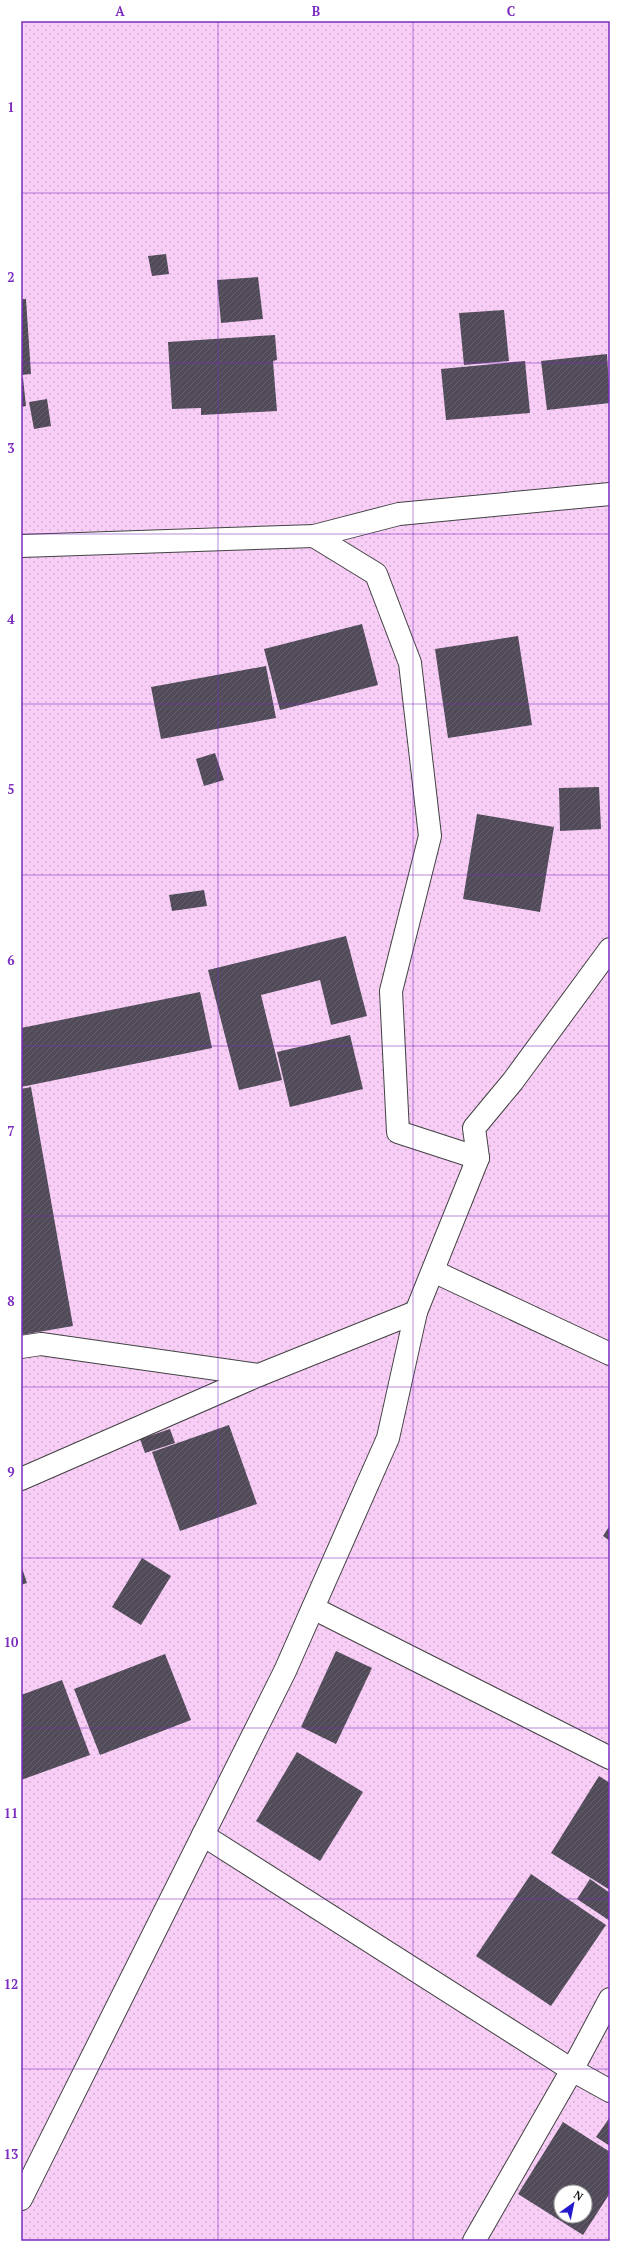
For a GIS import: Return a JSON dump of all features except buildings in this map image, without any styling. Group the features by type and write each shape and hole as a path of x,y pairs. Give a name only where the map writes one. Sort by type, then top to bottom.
{"street":[{"path":"21,546 314,536 400,514 610,494"},
{"path":"314,536 376,574 410,663 430,836 391,991 398,1132 478,1158"},
{"path":"21,2199 285,1671 388,1438 416,1312 478,1158 474,1128 513,1081 610,949"},
{"path":"433,1271 610,1354"},
{"path":"21,1479 259,1375 416,1312"},
{"path":"21,1347 41,1344 259,1375"},
{"path":"314,1608 610,1758"},
{"path":"203,1835 572,2070 610,2091"},
{"path":"474,2241 572,2070 610,1999"}],"shaded area":[{"path":"21,21 610,21 610,2241 21,2241"}]}
